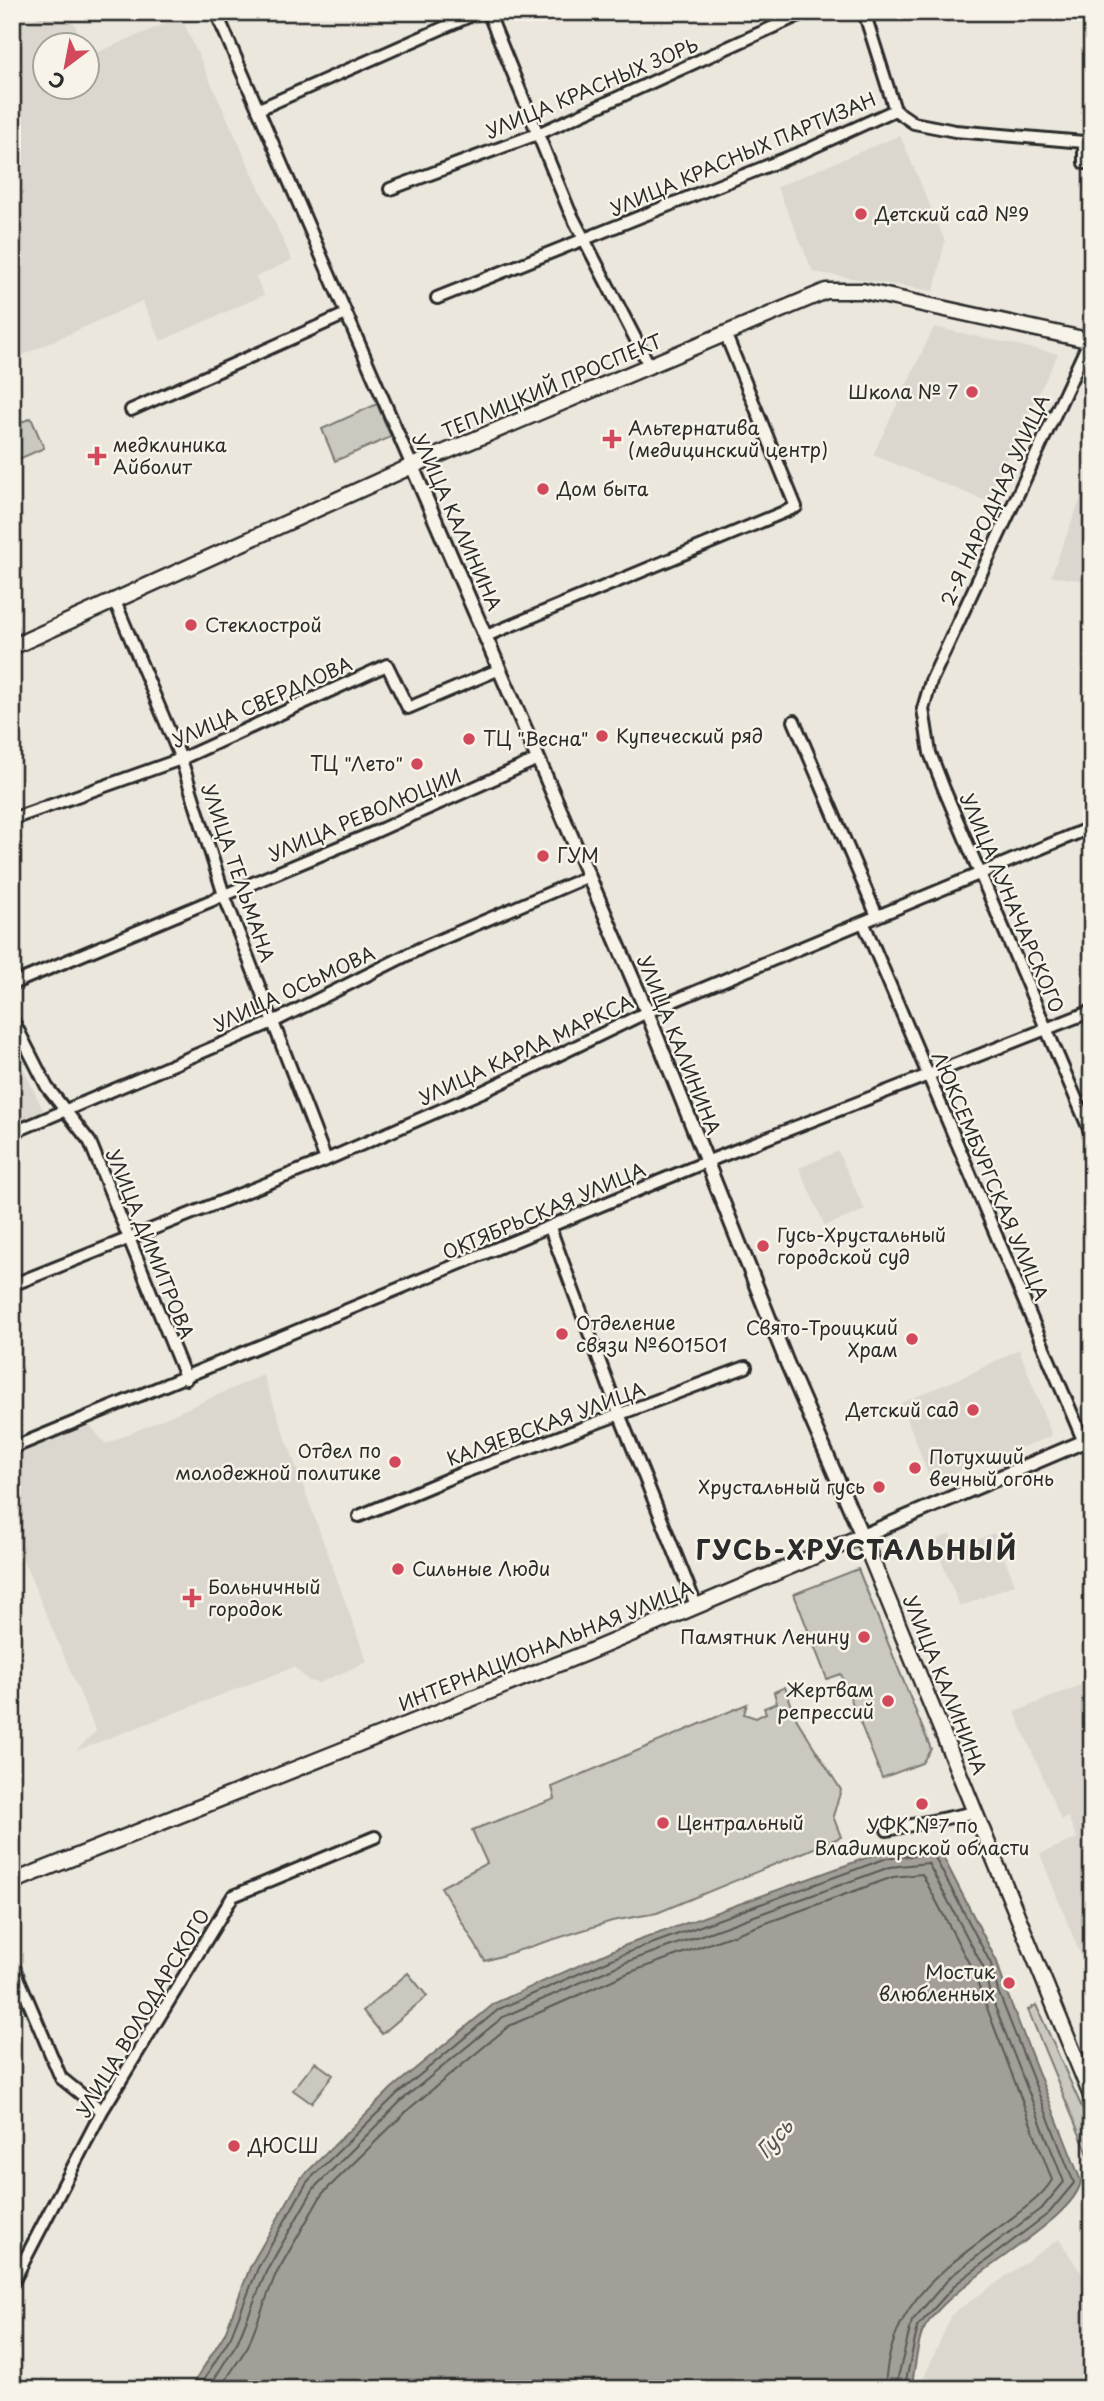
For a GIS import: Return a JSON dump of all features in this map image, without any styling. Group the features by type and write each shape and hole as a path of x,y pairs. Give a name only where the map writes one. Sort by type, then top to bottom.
{"main road":[{"name":"ТЕПЛИЦКИЙ ПРОСПЕКТ","path":"12,647 412,466 826,291 863,291 1091,339"},
{"name":"ИНТЕРНАЦИОНАЛЬНАЯ УЛИЦА","path":"12,1882 586,1653 862,1536"},
{"name":"УЛИЦА КАЛИНИНА","path":"862,1536 1092,2098"}],"street":[{"name":"УЛИЦА КАЛИНИНА","path":"216,12 647,1012 787,1363 862,1536"},
{"path":"260,110 479,12"},
{"path":"488,12 540,133 569,210 586,238 649,365"},
{"name":"УЛИЦА КРАСНЫХ ЗОРЬ","path":"390,189 540,133 806,12"},
{"path":"864,12 895,110"},
{"path":"1065,12 1092,15"},
{"name":"УЛИЦА КРАСНЫХ ПАРТИЗАН","path":"437,298 807,150 895,110 914,123 955,131 1084,142 1084,163 1092,163"},
{"path":"131,410 346,314"},
{"path":"485,636 796,507 725,333"},
{"name":"2-Я НАРОДНАЯ УЛИЦА","path":"931,681 1091,339"},
{"name":"УЛИЦА ТЕЛЬМАНА","path":"114,599 181,759 224,895 327,1160"},
{"name":"УЛИЦА СВЕРДЛОВА","path":"12,819 181,759 387,665 408,708 500,669"},
{"name":"УЛИЦА ЛУНАЧАРСКОГО","path":"931,681 923,709 930,753 1092,1136"},
{"path":"794,721 877,916"},
{"name":"УЛИЦА РЕВОЛЮЦИИ","path":"12,984 538,759"},
{"name":"УЛИЦА КАРЛА МАРКСА","path":"12,1285 327,1160 484,1091 647,1012 864,925 877,916 1092,827"},
{"name":"УЛИЦА ОСЬМОВА","path":"12,1133 273,1021 421,948 589,876"},
{"name":"ЛЮКСЕМБУРГСКАЯ УЛИЦА","path":"864,925 1088,1440"},
{"name":"ОКТЯБРЬСКАЯ УЛИЦА","path":"12,1448 186,1379 706,1162 1092,1011"},
{"name":"УЛИЦА ДИМИТРОВА","path":"12,1018 47,1087 90,1142 186,1379"},
{"path":"550,1228 696,1605"},
{"name":"КАЛЯЕВСКАЯ УЛИЦА","path":"359,1516 462,1473 621,1416 746,1367"},
{"name":"ИНТЕРНАЦИОНАЛЬНАЯ УЛИЦА","path":"862,1536 1088,1440"},
{"path":"887,1830 976,1812"},
{"name":"УЛИЦА ВОЛОДАРСКОГО","path":"12,2284 102,2111 233,1896 375,1837"},
{"path":"12,1963 61,2078 102,2111"}],"shaded area":[{"path":"12,12 19,12 25,24 49,12 68,12 78,32 32,32 32,102 102,102 102,50 181,17 292,260 256,277 264,295 161,341 142,301 12,360"},
{"name":"Детский сад №9","path":"900,135 945,241 934,291 813,272 777,187"},
{"name":"Школа № 7","path":"934,327 1058,354 986,501 873,455"},
{"path":"377,404 391,437 335,461 322,429"},
{"path":"31,418 44,448 12,462 12,426"},
{"path":"1088,479 1092,480 1092,582 1051,576"},
{"path":"12,1044 44,1112 12,1127"},
{"path":"838,1151 865,1210 825,1226 799,1168"},
{"name":"Детский сад","path":"1019,1349 1052,1436 931,1482 901,1403 972,1373"},
{"name":"Больничный городок","path":"263,1375 367,1662 319,1683 309,1681 294,1667 76,1751 96,1731 12,1534 12,1453 87,1422 106,1444"},
{"path":"994,1533 1015,1584 960,1607 933,1541 950,1534 956,1548"},
{"path":"858,1569 931,1749 922,1763 882,1778 841,1674 827,1679 794,1594"},
{"path":"1092,1680 1092,1963 1085,1967 1040,1854 1077,1838 1068,1817 1061,1820 1015,1712"},
{"name":"Центральный","path":"785,1687 797,1720 841,1790 833,1816 841,1837 657,1913 612,1921 485,1961 441,1887 487,1863 472,1830 555,1799 552,1787 747,1704 744,1714 756,1718 766,1713 764,1708 777,1703 774,1692"},
{"path":"408,1973 427,1996 382,2034 363,2011"},
{"path":"1036,2005 1092,2130 1092,2164 1028,2010"},
{"path":"315,2062 333,2075 311,2103 293,2090"},
{"path":"1059,2239 1081,2273 1092,2278 1092,2389 919,2389 952,2314"}],"water":[{"name":"Гусь","path":"938,1847 997,1962 1081,2181 1073,2198 1057,2215 957,2292 937,2312 923,2331 911,2389 190,2389 225,2333 251,2265 301,2178 392,2088 495,2003 618,1948 885,1851"}],"place":[{"name":"Детский сад №9","path":"861,214"},
{"name":"Школа № 7","path":"972,392"},
{"name":"Альтернатива (медицинский центр)","path":"612,439"},
{"name":"медклиника Айболит","path":"97,456"},
{"name":"Дом быта","path":"543,489"},
{"name":"Стеклострой","path":"191,625"},
{"name":"Купеческий ряд","path":"602,736"},
{"name":"ТЦ \"Весна\"","path":"469,739"},
{"name":"ТЦ \"Лето\"","path":"417,764"},
{"name":"ГУМ","path":"543,856"},
{"name":"Гусь-Хрустальный городской суд","path":"763,1246"},
{"name":"Отделение связи №601501","path":"562,1334"},
{"name":"Свято-Троицкий Храм","path":"912,1339"},
{"name":"Детский сад","path":"973,1410"},
{"name":"Отдел по молодежной политике","path":"395,1462"},
{"name":"Потухший вечный огонь","path":"915,1468"},
{"name":"Хрустальный гусь","path":"879,1487"},
{"name":"Сильные Люди","path":"398,1569"},
{"name":"Больничный городок","path":"192,1598"},
{"name":"Памятник Ленину","path":"864,1637"},
{"name":"Жертвам репрессий","path":"888,1701"},
{"name":"УФК №7 по Владимирской области","path":"922,1804"},
{"name":"Центральный","path":"663,1823"},
{"name":"Мостик влюбленных","path":"1009,1983"},
{"name":"ДЮСШ","path":"234,2146"}],"district":[{"name":"ГУСЬ-ХРУСТАЛЬНЫЙ","path":"857,1551"}]}
